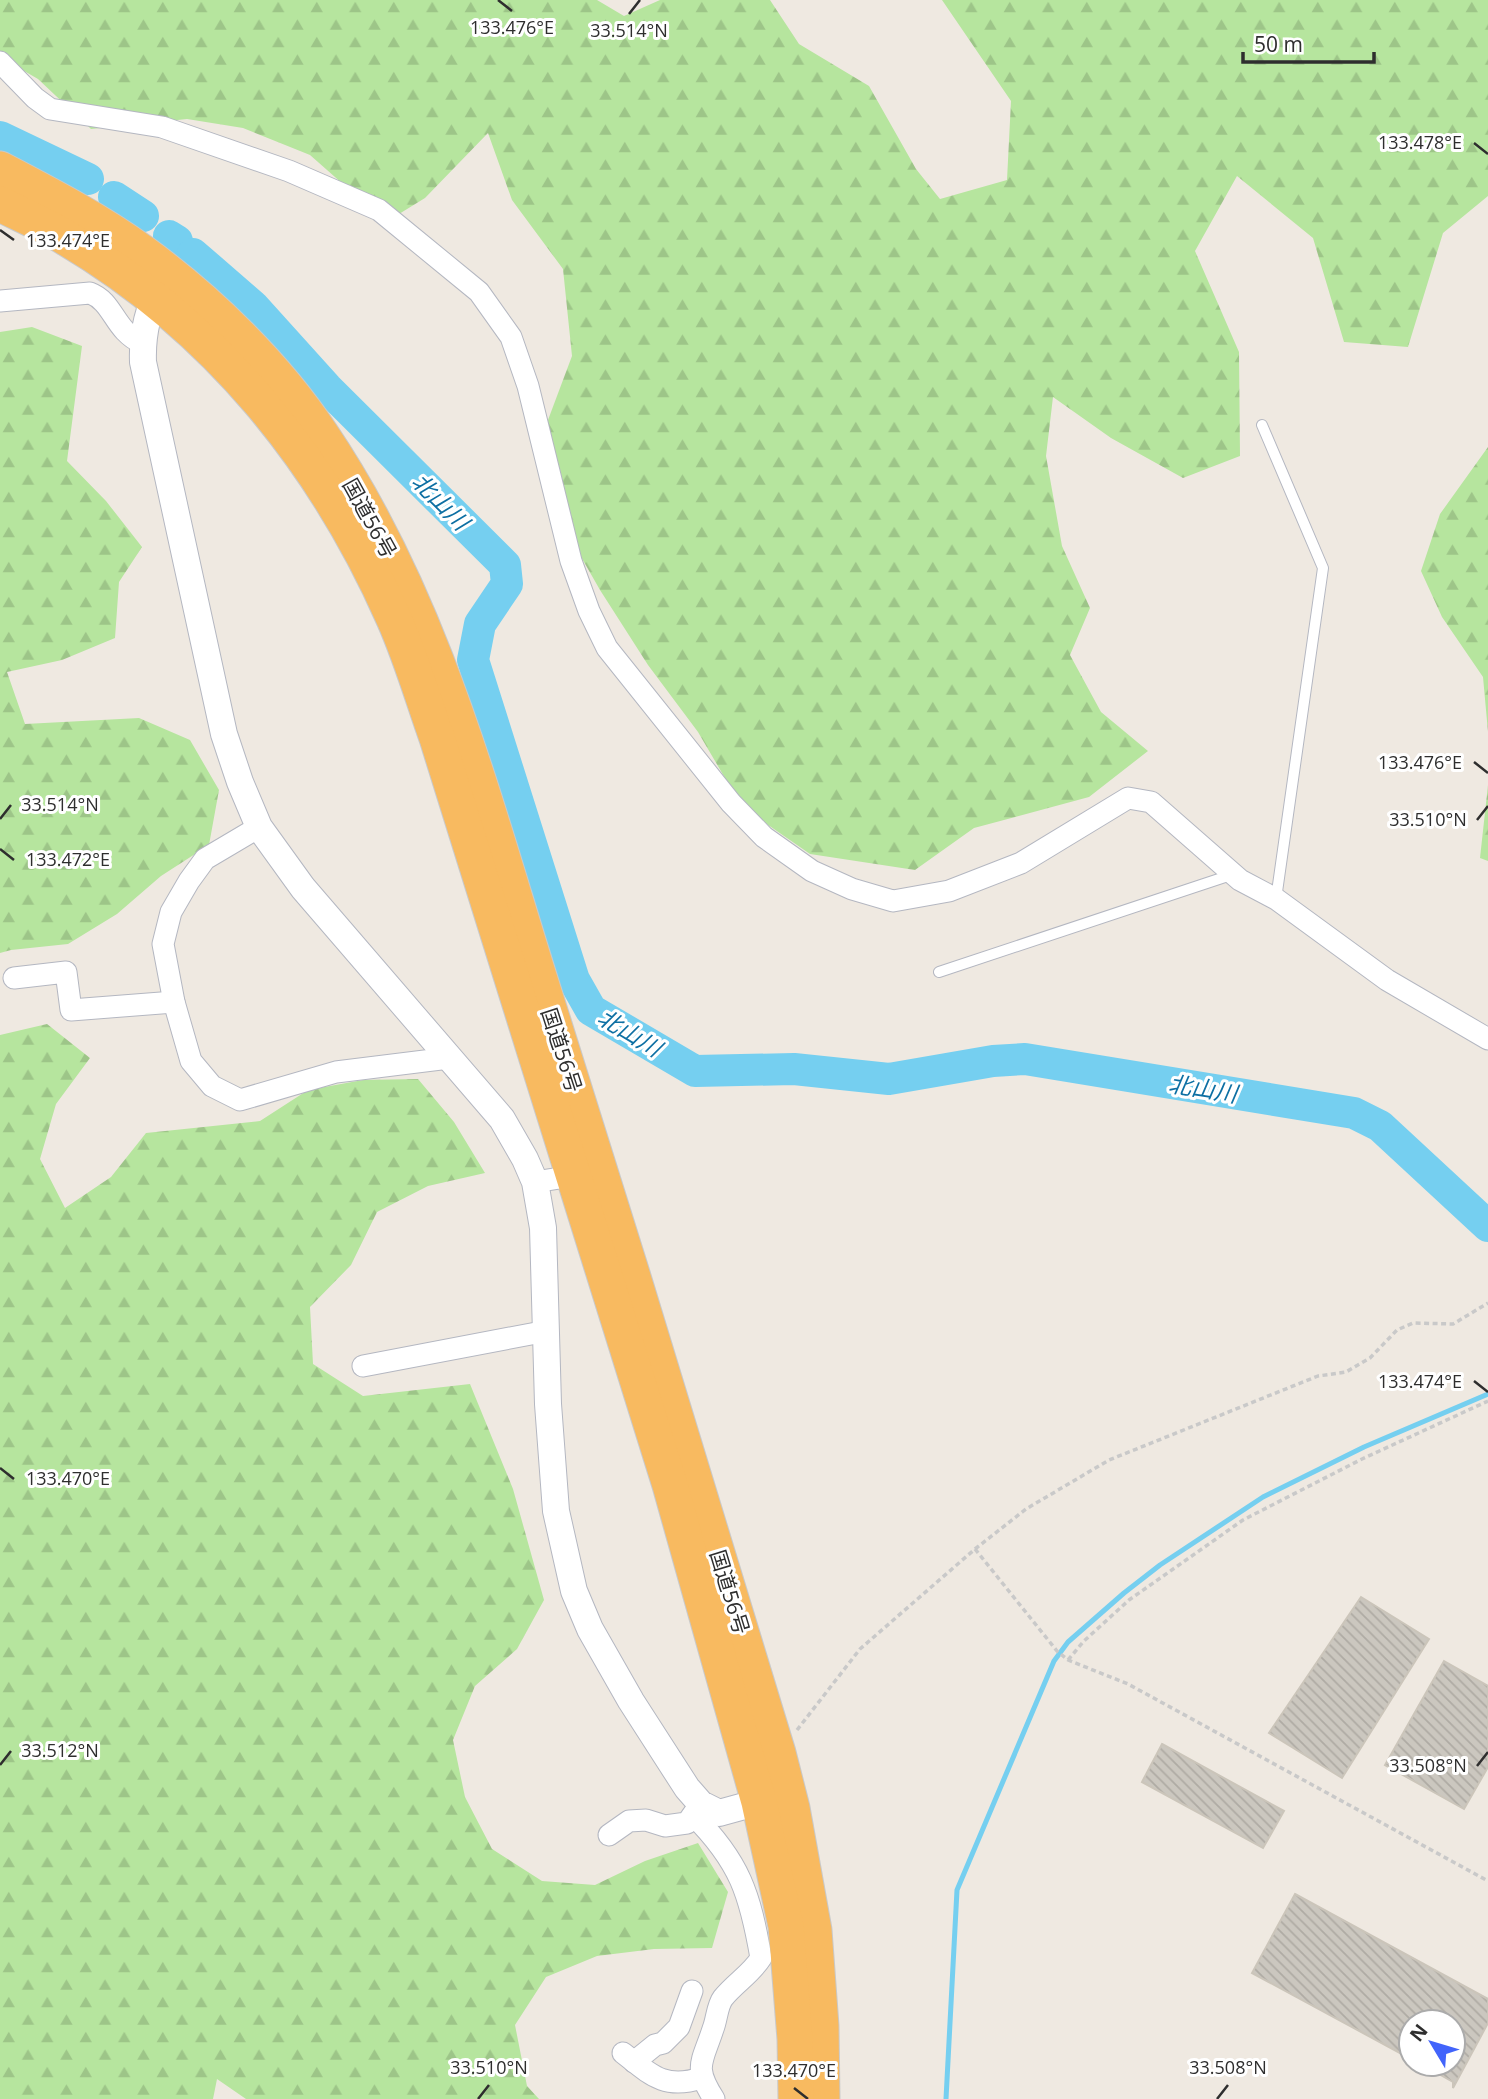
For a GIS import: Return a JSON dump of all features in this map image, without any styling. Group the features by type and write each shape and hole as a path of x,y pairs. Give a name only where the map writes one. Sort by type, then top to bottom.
{"highway":[{"name":"国道56号","path":"0,169 79,212 139,250 160,285"},
{"name":"国道56号","path":"0,204 65,237 121,274 160,285 234,330 320,430 370,510 416,605 463,736 759,1802 786,1926 795,2039 796,2099"},
{"name":"国道56号","path":"585,1170 778,1753 792,1808 814,1930 821,2026 822,2099"}],"street":[{"path":"0,62 34,99 50,109 162,127 289,171 379,210 479,292 510,337 528,386 570,561 607,648 731,803 764,837 813,871 852,889 893,901 949,891 1021,863 1128,798 1151,802 1234,874 1276,899 1387,980 1488,1039"},
{"path":"160,285 142,342 143,362 224,734 240,782 259,827 303,887 502,1119 535,1182 543,1228 548,1404 556,1511 574,1591 590,1629 631,1701 739,1874 754,1917 761,1958 754,1969 721,2000 713,2031 702,2053 701,2078 714,2099"},
{"path":"0,301 90,292 102,299 124,332 142,342"},
{"path":"259,827 205,859 188,881 171,912 163,944 174,1002 191,1061 212,1086 240,1100 336,1072 449,1058"},
{"path":"14,978 66,972 71,1010 174,1002"},
{"path":"535,1182 585,1170"},
{"path":"363,1366 547,1331"},
{"path":"697,1810 719,1813 759,1802"},
{"path":"609,1835 628,1821 646,1819 665,1826 687,1823 697,1810"},
{"path":"692,1991 679,2027 663,2043 629,2057 665,2082 685,2083 701,2078"}],"lane":[{"path":"1262,425 1323,568 1276,899"},
{"path":"939,972 1234,874"}],"path":[{"path":"778,1753 860,1650 975,1549 1026,1509 1109,1460 1318,1376 1346,1373 1370,1358 1397,1330 1413,1323 1453,1324 1488,1303"},
{"path":"1068,1660 1084,1641 1129,1600 1243,1520 1362,1459 1488,1401"},
{"path":"975,1549 1057,1651 1068,1660 1128,1684 1488,1881"}],"green space":[{"path":"0,0 597,0 624,16 660,0 770,0 799,44 869,86 916,169 940,199 1007,180 1011,101 942,0 1488,0 1488,196 1443,233 1408,347 1344,342 1313,238 1237,176 1195,251 1239,352 1240,456 1183,478 1111,438 1053,397 1046,456 1062,546 1090,608 1070,655 1101,712 1148,751 1089,797 974,828 915,870 810,854 742,807 698,732 648,665 600,590 564,527 542,436 572,356 563,269 512,200 488,133 425,198 386,222 310,155 243,128 187,119 91,129 38,79 0,57"},
{"path":"32,327 82,346 67,461 106,501 142,547 119,582 115,638 62,660 7,672 25,724 139,718 190,740 219,790 209,845 161,876 117,914 68,944 0,953 0,332"},
{"path":"1488,447 1488,732 1483,677 1442,617 1421,571 1440,514"},
{"path":"1488,785 1488,861 1480,858"},
{"path":"47,1024 90,1058 56,1104 40,1159 65,1208 111,1177 146,1133 260,1121 308,1090 363,1080 418,1079 454,1122 485,1173 428,1186 377,1212 351,1265 310,1307 313,1364 363,1396 470,1384 513,1489 544,1600 517,1649 475,1686 453,1740 465,1797 492,1849 542,1881 595,1885 645,1861 698,1843 728,1892 712,1948 654,1949 597,1956 546,1977 515,2025 527,2086 539,2099 246,2099 217,2079 213,2099 0,2099 0,1035"}],"building":[{"path":"1361,1597 1429,1639 1342,1778 1269,1733"},
{"path":"1444,1661 1488,1686 1488,1767 1464,1809 1385,1765"},
{"path":"1162,1744 1284,1811 1263,1848 1142,1782"},
{"path":"1295,1894 1488,1999 1488,2023 1467,2062 1467,2008 1397,2008 1397,2051 1252,1973"},
{"path":"1446,2078 1458,2078 1453,2088 1453,2082"}],"waterway":[{"name":"北山川","path":"0,137 88,179"},
{"name":"北山川","path":"114,197 143,216"},
{"name":"北山川","path":"169,236 177,241"},
{"name":"北山川","path":"193,254 253,306 327,388 505,565 507,584 480,624 473,660 574,980 591,1010 695,1071 794,1069 889,1079 993,1061 1025,1059 1354,1113 1380,1126 1488,1226"},
{"path":"946,2099 957,1890 1054,1661 1068,1642 1160,1565 1263,1497 1364,1447 1488,1394"}]}
